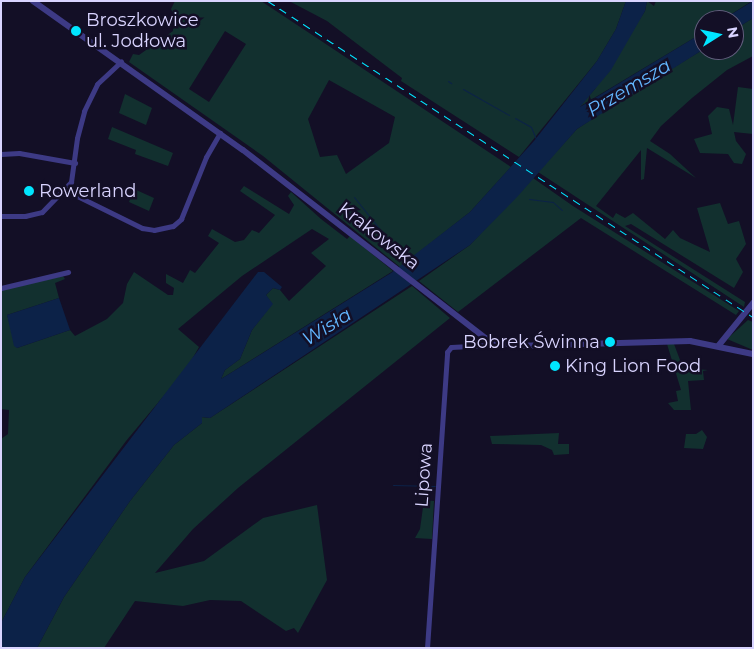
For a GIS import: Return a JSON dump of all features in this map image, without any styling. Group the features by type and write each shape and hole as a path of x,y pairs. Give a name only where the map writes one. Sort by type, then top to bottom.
{"street":[{"name":"Krakowska","path":"33,1 220,133 452,312 492,340 515,346 670,340 719,345 753,354"},
{"path":"1,216 34,215 65,190 71,182 77,138 84,111 98,84 121,62"},
{"path":"65,190 142,228 154,230 173,226 181,219 206,156 220,133"},
{"path":"1,154 18,153 75,163"},
{"path":"1,288 68,272"},
{"path":"719,345 753,303"},
{"name":"Lipowa","path":"426,648 447,352 451,347 485,345 492,340"}],"green space":[{"path":"175,1 261,1 511,167 470,212 400,267 263,156 129,62 133,54 139,55 173,31 174,16 171,9","holes":["225,31 246,44 209,102 189,89","329,80 395,117 389,143 346,174 337,155 320,157 308,119"]},
{"path":"289,1 626,1 616,29 597,61 519,157 401,81 402,78 327,21"},
{"path":"647,1 654,6 656,1 752,1 738,10 694,10 694,38 579,107 595,89 645,11"},
{"path":"753,18 753,56 727,70 692,98 661,126 650,141 670,154 696,178 647,148 644,179 641,180 641,150 596,206 613,218 616,213 625,218 633,213 665,239 673,230 680,238 710,252 697,208 720,203 728,224 739,221 746,244 736,259 743,272 734,288 631,224 625,226 745,302 744,307 538,172 577,129 694,55 694,60 744,60 744,24"},
{"path":"738,87 753,89 753,134 734,132 736,141 746,154 742,164 734,163 728,154 700,153 694,139 712,134 708,116 717,107 729,109 733,125"},
{"path":"125,94 152,108 146,125 119,113"},
{"path":"112,127 173,153 168,166 135,154 136,150 108,139"},
{"path":"533,178 573,206 739,311 736,315 581,218 458,312 419,281 470,245"},
{"path":"244,186 289,214 294,205 288,196 291,192 321,219 347,239 350,236 393,271 221,379 225,370 240,359 252,330 272,304 266,295 273,288 280,290 289,301 326,266 311,253 329,239 312,229 242,276 178,329 199,347 187,368 126,441 25,577 1,623 1,439 8,434 9,410 1,409 1,290 63,276 65,279 55,283 59,298 7,315 17,348 70,330 75,336 107,319 123,303 127,284 134,272 168,295 173,295 174,288 166,283 166,274 183,283 190,270 195,273 219,243 208,236 212,229 235,242 244,240 252,230 259,233 275,215 240,191"},
{"path":"134,189 154,198 149,211 129,202"},
{"path":"412,286 450,318 238,488 193,529 155,573 204,561 263,518 317,505 327,580 298,633 294,628 286,631 241,601 210,600 183,606 135,601 104,648 37,648 64,597 130,501 174,445 202,423 201,417 210,418"},
{"path":"748,320 753,322 753,350 727,339"},
{"path":"667,344 674,344 683,368 708,370 703,371 704,380 688,381 691,410 674,410 668,403 678,401 676,391 681,390"},
{"path":"702,430 707,437 703,449 684,448 686,434 696,434"},
{"path":"559,433 558,444 569,444 569,454 554,455 552,450 541,445 492,444 490,436"},
{"path":"424,500 434,501 432,539 415,538 420,529"}],"water":[{"path":"626,1 647,1 645,11 611,70 580,107 694,38 694,55 577,129 518,196 470,245 210,418 202,417 202,423 174,445 130,501 64,597 37,648 1,648 1,623 25,577 258,272 264,272 282,287 280,290 273,288 266,295 273,304 252,330 240,359 225,370 221,379 391,273 470,212 534,141 597,61 616,29"},
{"path":"753,1 753,18 744,24 744,10 738,10"},
{"path":"59,298 70,330 17,348 14,346 7,315"}],"waterway":[{"path":"463,89 509,115"},
{"path":"515,118 531,127 536,139"},
{"path":"354,197 406,262"},
{"path":"529,199 553,202 562,210"},
{"path":"393,485 435,486"}],"railway":[{"path":"268,1 753,317"}],"place":[{"name":"Broszkowice ul. Jodłowa","path":"76,31"},
{"name":"Rowerland","path":"29,191"},
{"name":"Bobrek Świnna","path":"610,342"},
{"name":"King Lion Food","path":"555,366"}],"water label":[{"name":"Przemsza","path":"629,88"},
{"name":"Wisła","path":"327,327"}]}
